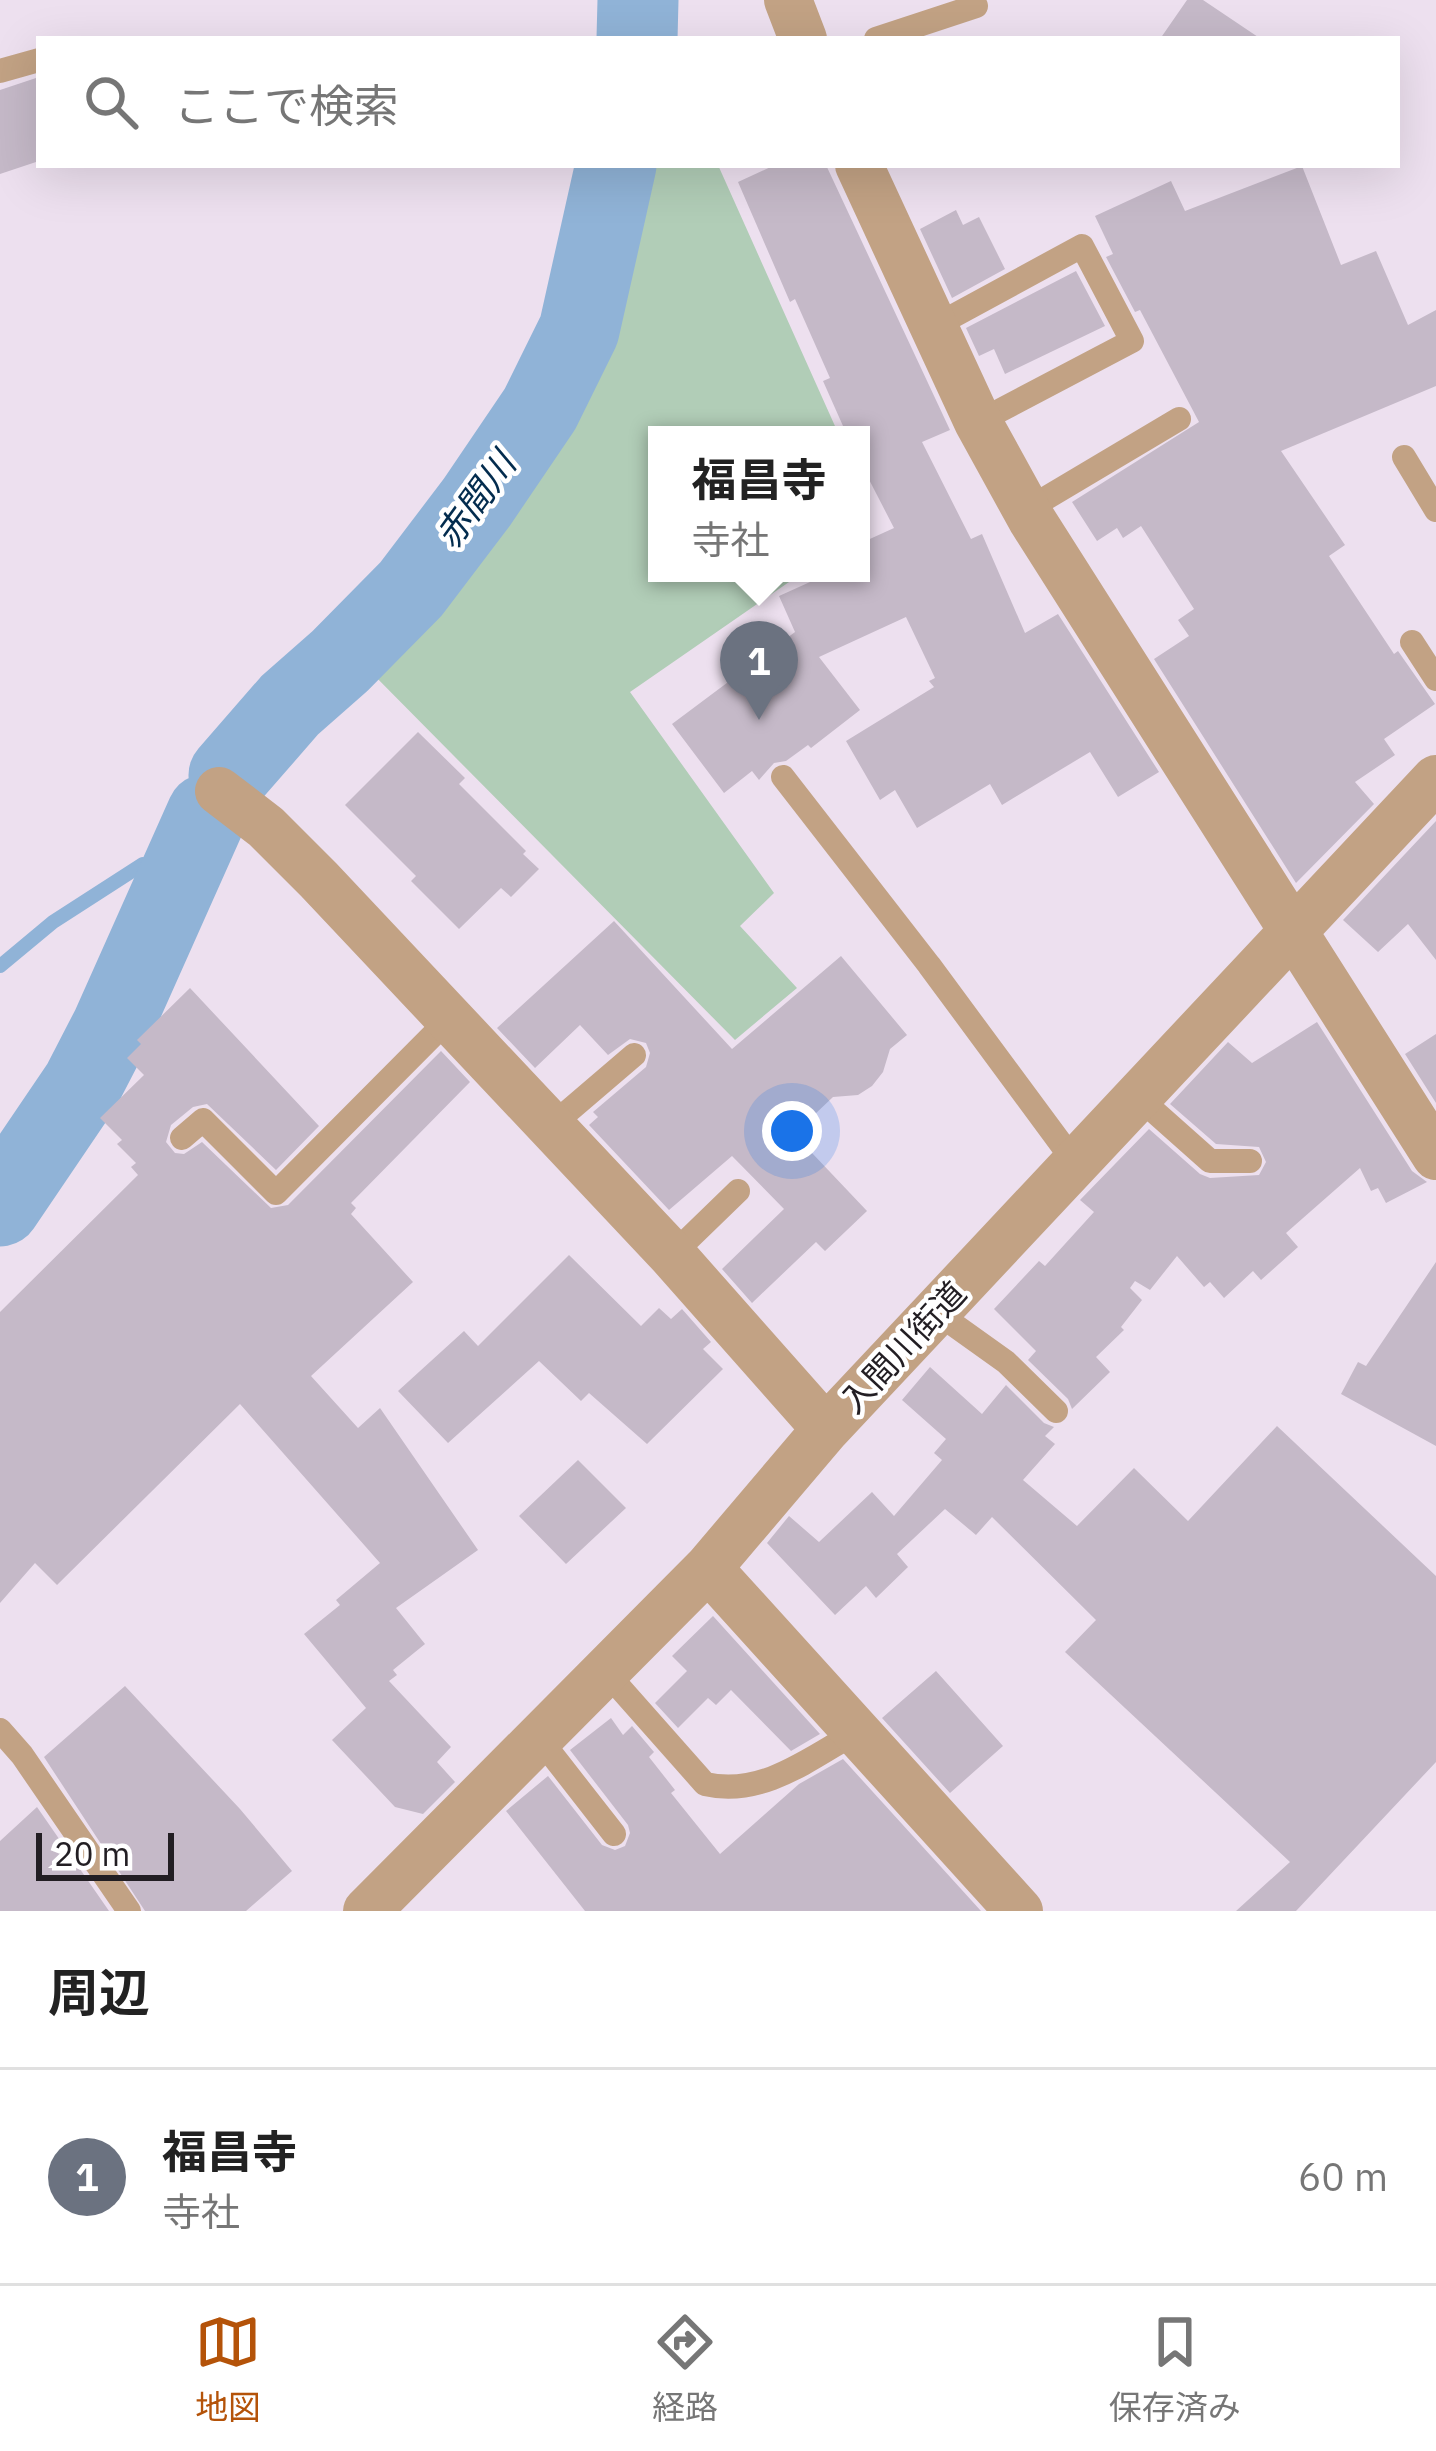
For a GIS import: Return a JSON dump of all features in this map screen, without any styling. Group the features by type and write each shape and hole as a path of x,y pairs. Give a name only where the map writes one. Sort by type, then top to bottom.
{"street":[{"path":"788,0 801,36"},
{"path":"860,168 978,422 1026,510 1436,1156"},
{"name":"入間川街道","path":"367,1911 708,1568 826,1429 1436,779"},
{"path":"219,791 292,854 449,1018 826,1429"},
{"path":"708,1568 1018,1911"}],"lane":[{"path":"885,36 976,6"},
{"path":"0,71 36,61"},
{"path":"933,327 1082,246 1132,341 978,422"},
{"path":"1026,510 1179,419"},
{"path":"1403,457 1436,510"},
{"path":"1412,641 1436,679"},
{"path":"783,777 1076,1164"},
{"path":"182,1138 203,1120 276,1193 449,1018"},
{"path":"551,1126 634,1055"},
{"path":"1138,1097 1210,1161 1250,1161"},
{"path":"672,1256 738,1191"},
{"path":"936,1312 1006,1362 1056,1411"},
{"path":"605,1670 704,1784 724,1789 775,1779 855,1733"},
{"path":"0,1730 129,1911"},
{"path":"539,1738 614,1834"}],"green space":[{"path":"640,168 719,168 835,426 648,426 648,582 789,582 630,692 774,893 740,926 797,988 735,1040 363,664 467,560 576,380"}],"building":[{"path":"1187,0 1203,0 1257,36 1162,36"},
{"path":"36,78 36,162 0,174 0,90"},
{"path":"768,168 827,168 950,430 922,442 971,539 982,534 1025,633 1058,614 1159,772 1118,797 1090,752 1002,805 990,784 917,828 895,790 880,800 846,741 934,687 929,681 935,678 906,617 819,657 860,710 811,748 808,745 786,761 774,763 759,780 752,771 724,793 672,724 795,632 779,596 810,582 870,582 870,539 894,528 870,481 870,426 843,426 823,381 830,378 795,299 790,302 738,182"},
{"path":"1303,168 1341,265 1376,251 1408,325 1436,310 1436,386 1281,451 1345,545 1329,556 1394,654 1398,651 1435,704 1384,739 1395,755 1355,782 1374,804 1296,883 1154,659 1189,636 1178,620 1194,609 1141,526 1123,538 1117,528 1097,541 1072,502 1199,422 1106,257 1113,254 1095,216 1171,181 1185,211"},
{"path":"956,210 963,225 979,217 1005,269 952,298 920,229"},
{"path":"1076,271 1105,326 1005,374 994,349 979,356 966,328"},
{"path":"418,732 465,778 459,784 539,869 511,897 501,888 459,929 411,881 416,876 345,805"},
{"path":"1436,821 1436,960 1408,924 1378,952 1343,920"},
{"path":"614,921 732,1049 841,956 907,1035 890,1049 883,1072 872,1086 858,1095 833,1097 794,1134 867,1211 825,1251 816,1242 752,1303 722,1269 784,1209 732,1156 669,1210 589,1125 598,1117 593,1112 646,1067 650,1053 646,1043 630,1039 608,1055 580,1025 535,1068 497,1028"},
{"path":"190,988 319,1126 276,1170 207,1104 193,1107 171,1125 166,1142 175,1153 184,1154 202,1142 271,1208 288,1205 441,1051 470,1082 351,1203 356,1208 351,1214 413,1282 311,1376 358,1428 380,1408 478,1550 396,1608 425,1644 393,1670 397,1675 389,1681 451,1747 437,1762 455,1782 423,1814 395,1807 332,1740 366,1708 304,1634 380,1563 240,1404 57,1585 35,1563 0,1603 0,1312 138,1175 131,1167 136,1163 117,1144 122,1140 100,1118 144,1075 127,1058 141,1044 137,1040"},
{"path":"1317,1022 1412,1171 1427,1182 1386,1203 1378,1188 1371,1191 1360,1168 1286,1233 1298,1247 1261,1280 1253,1271 1224,1298 1210,1282 1204,1287 1177,1256 1150,1290 1135,1281 1130,1288 1142,1300 1121,1327 1124,1330 1096,1357 1110,1372 1072,1409 1068,1399 1028,1360 1036,1351 994,1309 1039,1261 1045,1266 1094,1212 1080,1200 1149,1129 1200,1174 1210,1178 1259,1175 1266,1162 1259,1147 1216,1144 1170,1104 1228,1042 1252,1063"},
{"path":"1436,1034 1436,1103 1405,1054"},
{"path":"569,1255 641,1326 659,1308 671,1319 682,1309 711,1342 703,1349 723,1369 647,1444 589,1393 581,1401 539,1361 448,1443 398,1391 464,1331 478,1346"},
{"path":"1436,1262 1436,1446 1341,1394 1358,1362 1366,1366"},
{"path":"930,1367 982,1414 1006,1385 1054,1427 1045,1436 1055,1444 1023,1480 1077,1526 1134,1468 1188,1521 1277,1426 1436,1576 1436,1762 1296,1911 1236,1911 1290,1862 1065,1652 1096,1620 992,1517 976,1535 945,1509 897,1554 908,1567 876,1598 866,1586 835,1615 767,1543 789,1516 819,1542 872,1492 894,1516 942,1460 934,1453 946,1439 902,1400"},
{"path":"578,1460 626,1508 566,1564 519,1516"},
{"path":"713,1616 820,1734 791,1751 731,1690 716,1705 708,1698 678,1728 655,1703 687,1671 672,1656"},
{"path":"936,1671 1003,1746 950,1793 882,1718"},
{"path":"125,1686 292,1871 246,1911 145,1911 44,1757"},
{"path":"611,1718 623,1735 632,1726 654,1752 649,1757 675,1790 671,1793 720,1854 799,1784 843,1759 981,1911 585,1911 506,1811 548,1776 602,1845 615,1850 625,1846 628,1825 570,1750"},
{"path":"37,1807 109,1911 0,1911 0,1841"}],"waterway":[{"name":"赤間川","path":"637,36 638,0"},
{"name":"赤間川","path":"229,775 290,705 411,589 540,409 579,330 615,168"},
{"name":"赤間川","path":"0,1206 82,1085 207,814"},
{"path":"0,966 53,922 143,864"}],"place":[{"name":"福昌寺","path":"759,720"}]}
